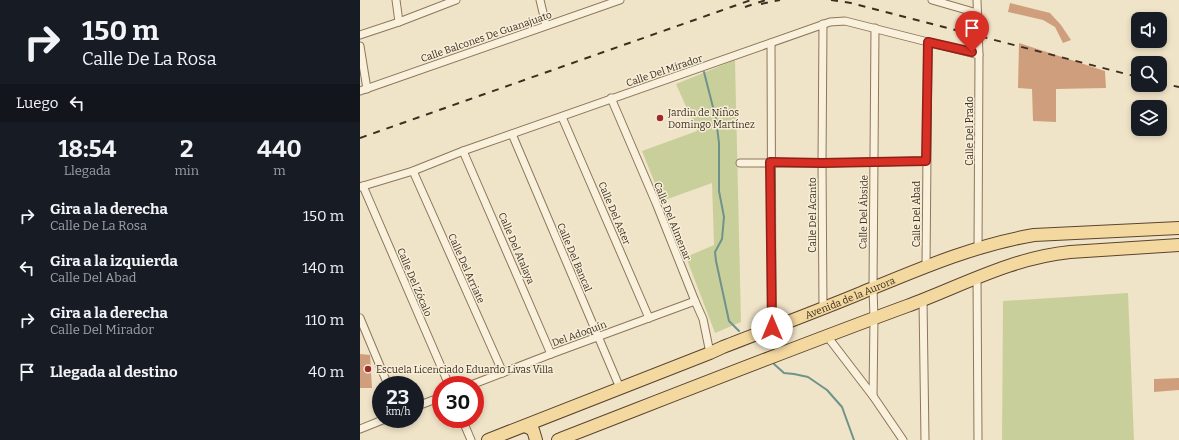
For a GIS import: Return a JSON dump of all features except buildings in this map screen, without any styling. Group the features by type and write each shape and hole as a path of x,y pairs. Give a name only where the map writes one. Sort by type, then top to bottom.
{"main road":[{"name":"Avenida de la Aurora","path":"488,440 710,354 926,267 978,250 1034,235 1179,228"},
{"path":"558,440 923,300 977,277 1022,261 1055,254 1179,245"},
{"path":"525,426 533,430 536,440"}],"street":[{"path":"396,0 400,22"},
{"path":"360,34 400,22 444,2 456,0"},
{"path":"540,0 546,25"},
{"name":"Calle Balcones De Guanajuato","path":"363,90 618,0"},
{"path":"932,0 977,13"},
{"name":"Calle Del Prado","path":"977,0 979,55 978,250"},
{"name":"Calle Del Mirador","path":"362,186 412,171 463,151 562,117 611,98 830,22 841,20 979,55"},
{"name":"Calle Del Acanto","path":"823,24 823,309"},
{"name":"Calle Del Ábside","path":"874,396 873,288 875,28"},
{"name":"Calle Del Abad","path":"926,267 928,42"},
{"path":"771,43 770,162 772,328"},
{"path":"360,46 363,90"},
{"name":"Calle Del Almenar","path":"611,98 656,203 703,320 710,354"},
{"name":"Calle Del Aster","path":"562,117 649,318"},
{"name":"Calle Del Bancal","path":"512,134 620,388"},
{"name":"Calle Del Atalaya","path":"463,151 551,354"},
{"path":"740,163 926,161"},
{"name":"Calle Del Arriate","path":"412,171 503,373"},
{"name":"Calle Del Zócalo","path":"362,186 445,376"},
{"path":"977,277 978,440"},
{"path":"923,300 925,440"},
{"name":"Del Adoquín","path":"484,380 695,301"},
{"path":"360,318 384,376"},
{"path":"827,336 874,396 903,440"},
{"path":"360,429 372,424"},
{"path":"466,428 471,440"}],"green space":[{"path":"735,60 741,322 715,333 686,257 714,245 712,183 662,201 642,151 697,131 676,84"},
{"path":"1128,293 1134,440 1002,440 1003,301"}],"waterway":[{"path":"704,72 716,119 719,143 719,191 724,217 722,239 715,252 716,261 729,321 739,331"},
{"path":"774,364 784,373 808,377 827,390 842,407 854,440"}],"railway":[{"path":"360,138 751,0"},
{"path":"745,7 766,0"},
{"path":"761,4 780,0"},
{"path":"831,0 851,3 1131,75"},
{"path":"1167,84 1179,87"}],"place":[{"name":"Jardin de Niños Domingo Martínez","path":"660,118"},
{"name":"Escuela Licenciado Eduardo Livas Villa","path":"368,369"}],"route":[{"path":"772,328 770,162 822,163 926,161 928,42 972,52"}]}
